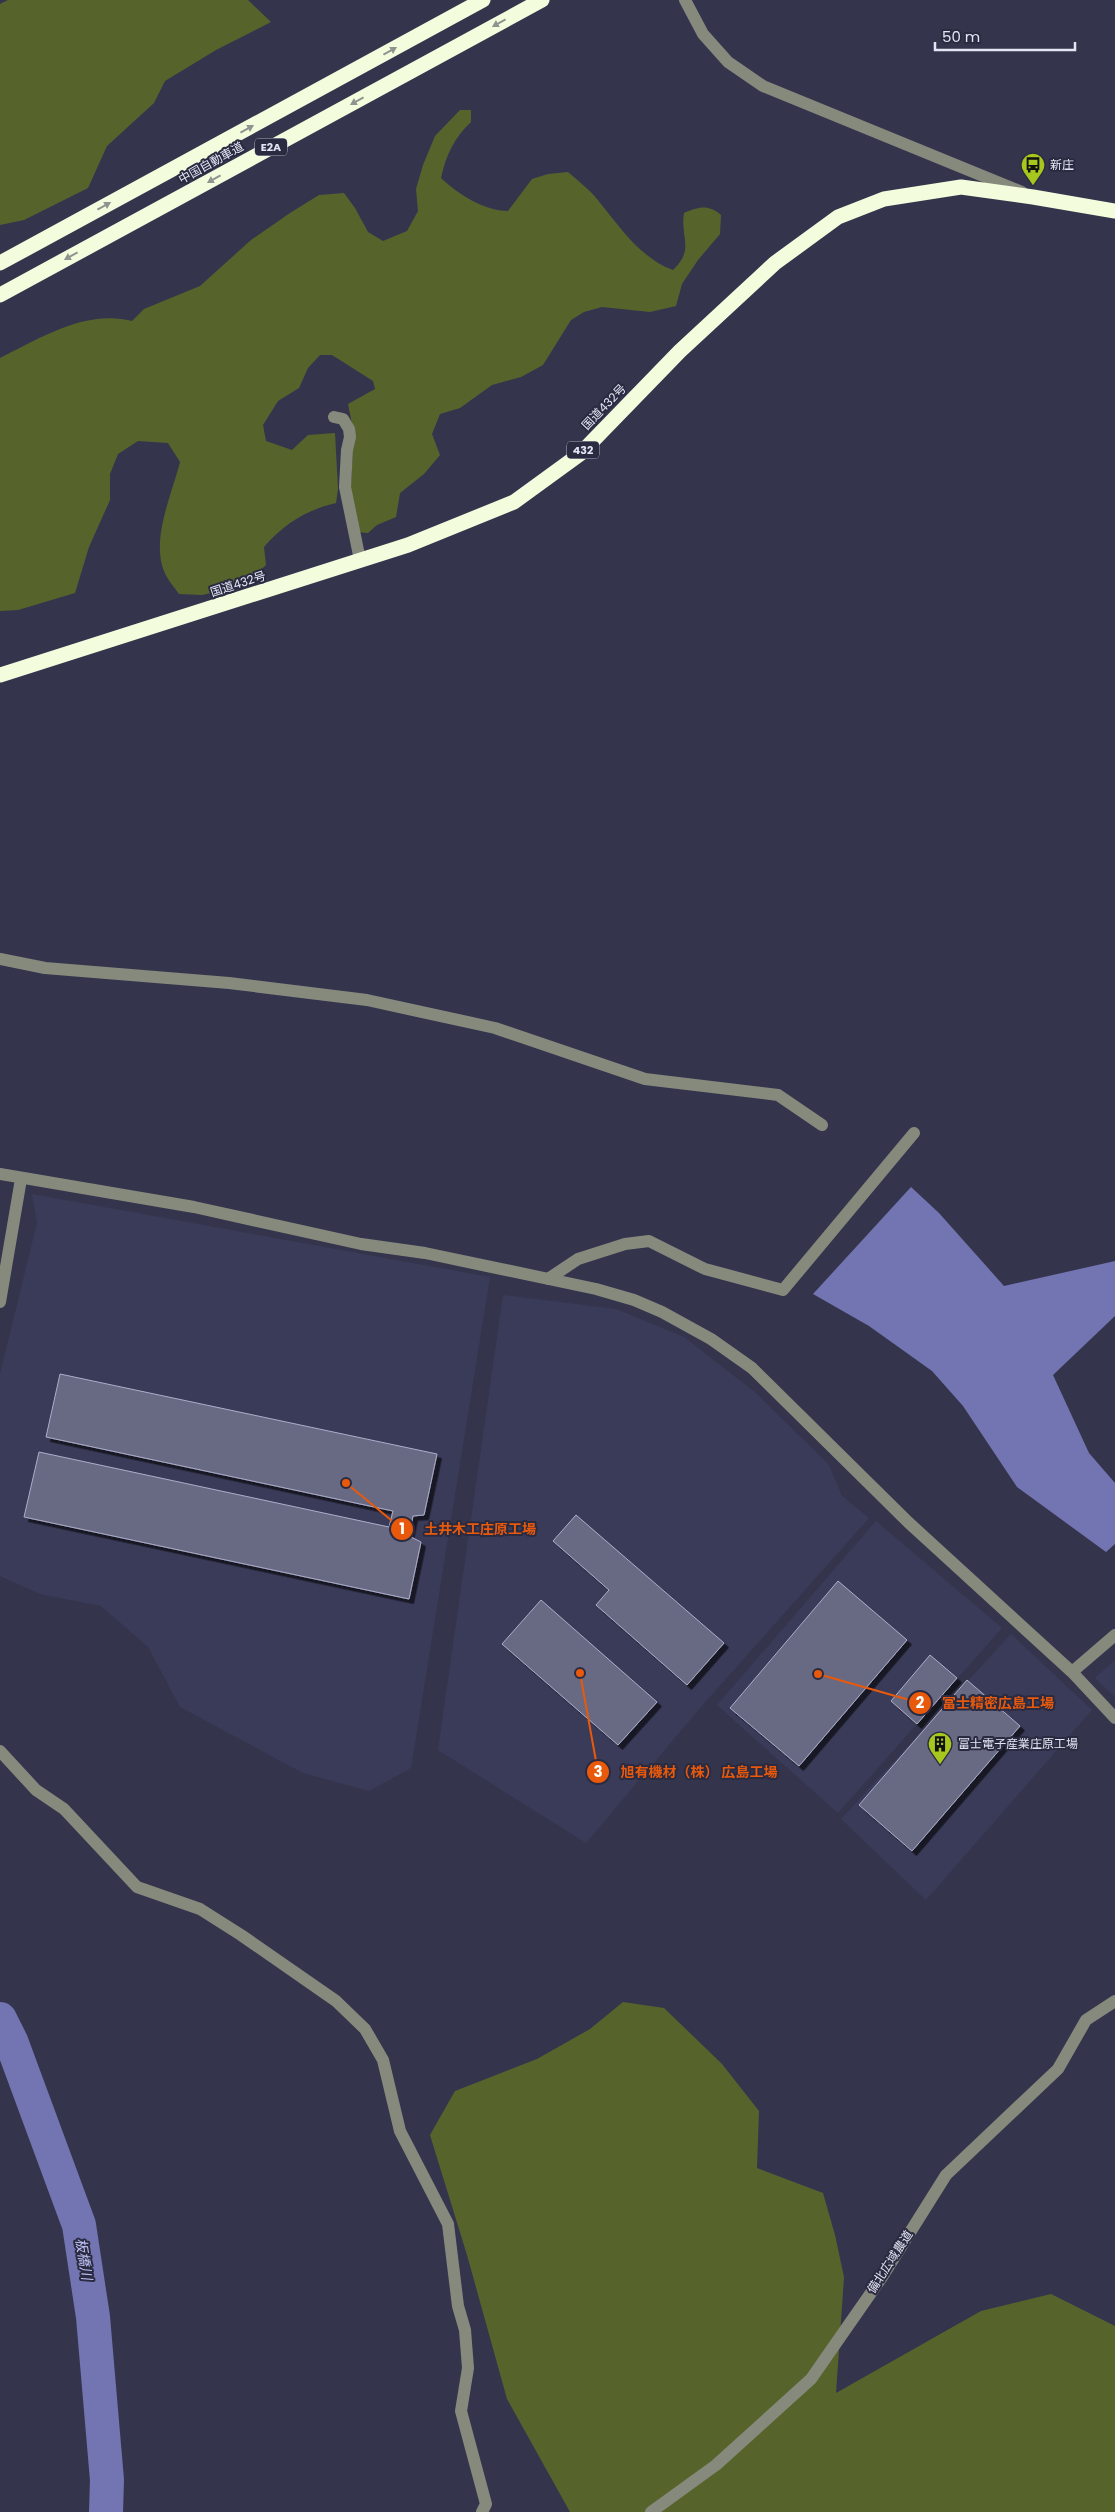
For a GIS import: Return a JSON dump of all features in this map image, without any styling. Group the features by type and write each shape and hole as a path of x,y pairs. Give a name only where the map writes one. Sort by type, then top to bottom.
{"highway":[{"name":"中国自動車道","path":"0,263 483,0"},
{"name":"中国自動車道","path":"0,295 542,0"},
{"name":"国道432号","path":"0,675 408,545 514,502 580,454 680,351 775,263 838,217 884,199 960,187 1033,196 1115,211"}],"street":[{"path":"685,0 703,34 728,62 763,86 1033,196"},
{"path":"334,417 343,419 349,429 345,487 360,560"},
{"path":"0,959 46,968 229,983 367,1000 495,1028 645,1079 778,1095 822,1125"},
{"path":"548,1279 578,1259 625,1244 649,1241 705,1269 783,1290 914,1133"},
{"path":"0,1174 194,1207 361,1244 425,1253 625,1297 662,1312 711,1339 752,1368 908,1522 1072,1672 1115,1718"},
{"path":"0,1302 21,1179"},
{"path":"1072,1672 1115,1635"},
{"path":"0,1751 36,1790 64,1809 137,1887 200,1909 336,2001 365,2029 383,2060 400,2131 448,2224 458,2306 465,2330 468,2368 461,2411 486,2504 482,2512"},
{"name":"備北広域農道","path":"651,2512 665,2504 716,2465 811,2379 882,2277 946,2174 1058,2069 1086,2020 1115,2001"}],"shaded area":[{"path":"32,1194 490,1277 411,1768 369,1791 303,1773 180,1707 148,1647 101,1606 40,1594 0,1576 0,1374 37,1223"},
{"path":"503,1295 616,1309 684,1337 756,1393 829,1465 842,1496 869,1518 700,1708 586,1843 438,1750"},
{"path":"876,1521 1002,1628 838,1813 717,1705"},
{"path":"1011,1634 1092,1710 926,1900 841,1819"},
{"path":"1115,1660 1115,1697 1095,1678"}],"green space":[{"path":"8,0 248,0 271,22 216,50 165,81 154,103 107,146 88,188 24,220 0,225 0,4"},
{"path":"460,110 471,110 471,122 452,147 445,162 441,178 455,190 481,205 508,211 532,179 548,174 568,172 594,195 640,249 661,265 673,270 680,263 685,249 684,213 694,209 708,208 721,215 720,234 698,260 682,284 676,306 650,312 602,307 584,312 571,320 543,365 521,377 492,385 460,408 440,414 432,434 440,455 424,474 400,493 396,517 377,525 368,533 357,532 350,499 354,434 348,404 375,389 373,381 332,355 320,355 308,368 299,388 278,401 263,425 266,441 292,450 308,435 335,433 338,489 336,503 305,514 279,531 264,547 266,565 243,586 202,595 179,594 171,583 164,571 161,558 161,531 180,462 168,443 138,441 118,454 110,474 110,500 89,547 75,593 18,610 0,611 0,358 47,334 81,322 115,318 132,321 144,309 200,286 251,240 319,195 344,193 355,208 368,232 383,241 407,231 418,211 416,189 423,165 435,136"},
{"path":"623,2002 664,2008 722,2064 759,2111 757,2168 823,2193 844,2277 836,2393 981,2311 1051,2294 1115,2326 1115,2512 570,2512 507,2399 467,2255 430,2135 455,2091 537,2059 590,2029"}],"water":[{"path":"911,1187 939,1213 1004,1286 1115,1261 1115,1316 1053,1375 1089,1453 1115,1483 1115,1544 1106,1552 1017,1487 963,1406 932,1371 869,1326 813,1294"}],"building":[{"path":"60,1374 437,1454 424,1515 413,1516 409,1536 421,1542 409,1599 24,1517 39,1452 389,1527 393,1511 46,1437"},
{"path":"576,1515 724,1643 687,1685 596,1605 609,1590 553,1541"},
{"path":"838,1581 907,1640 799,1766 730,1708"},
{"path":"541,1600 657,1702 618,1745 502,1644"},
{"path":"930,1655 957,1678 917,1724 891,1701"},
{"name":"富士電子産業庄原工場","path":"967,1680 1020,1726 912,1851 859,1805"}],"waterway":[{"name":"板橋川","path":"0,2019 11,2041 79,2225 93,2317 107,2480 106,2512"}],"place":[{"name":"新庄","path":"1033,186"},
{"name":"土井木工庄原工場","path":"346,1483"},
{"name":"旭有機材（株） 広島工場","path":"580,1673"},
{"name":"冨士精密広島工場","path":"818,1674"},
{"name":"富士電子産業庄原工場","path":"940,1765"}]}
